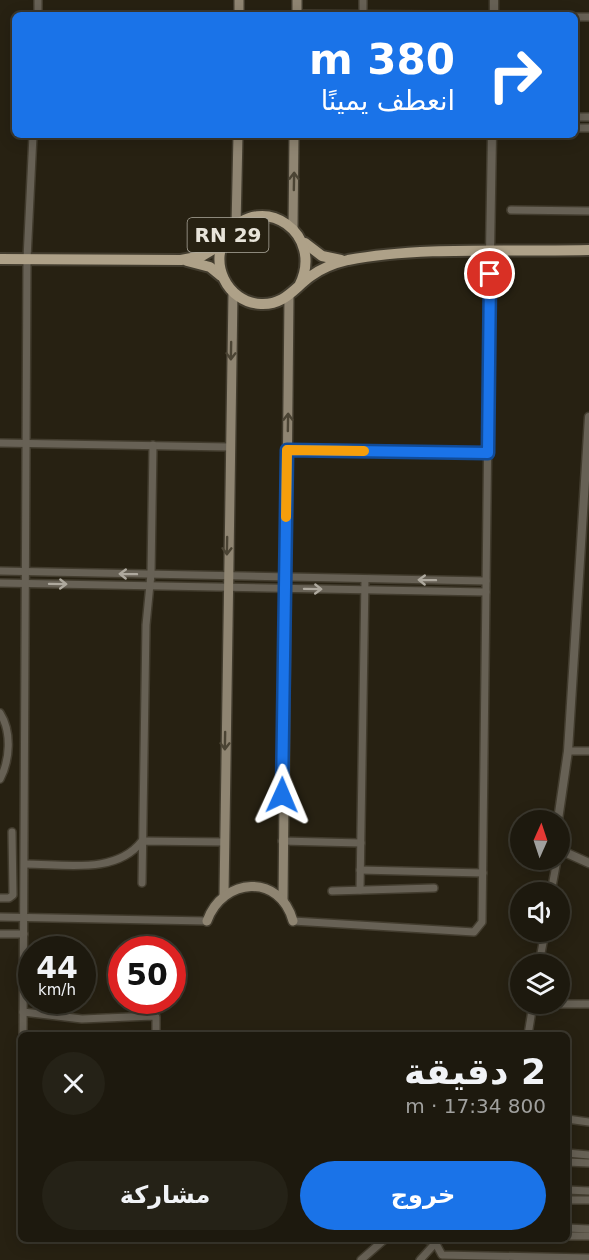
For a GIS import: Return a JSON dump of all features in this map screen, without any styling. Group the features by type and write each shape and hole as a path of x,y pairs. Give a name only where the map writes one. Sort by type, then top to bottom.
{"main road":[{"path":"236,226 238,138"},
{"path":"293,228 294,138"},
{"name":"RN 29","path":"0,259 181,260 202,256 222,244 236,226 255,218 265,217 275,218 293,228 322,256 348,260"},
{"name":"RN 29","path":"299,286 307,263 302,239"},
{"name":"RN 29","path":"222,244 220,268 223,279"},
{"name":"RN 29","path":"181,260 210,267 233,292 250,303 261,304 281,301 321,269 348,260 392,254 589,250"},
{"path":"224,895 233,292"},
{"path":"283,901 290,296"},
{"path":"207,921 211,911 224,895 246,886 269,890 283,901 293,921"}],"street":[{"path":"582,128 586,117"},
{"path":"0,934 24,934 27,259 33,138"},
{"path":"293,921 474,932 482,922 492,138"},
{"path":"511,210 589,211"},
{"path":"559,810 568,751 589,417"},
{"path":"0,443 229,447"},
{"path":"142,883 146,625 151,574 153,446"},
{"path":"287,450 488,453"},
{"path":"0,571 486,581"},
{"path":"360,890 365,579"},
{"path":"0,583 486,592"},
{"path":"0,713 7,736 8,755 0,779"},
{"path":"568,751 589,751"},
{"path":"0,898 9,898 13,895 12,832"},
{"path":"25,864 108,864 128,856 142,841 224,842"},
{"path":"282,841 361,843"},
{"path":"570,854 589,863"},
{"path":"360,870 483,873"},
{"path":"332,891 434,888"},
{"path":"0,917 207,921"},
{"path":"570,1004 589,1004"},
{"path":"23,1014 23,1032"},
{"path":"40,1014 82,1019 153,1016 156,1020 156,1032"},
{"path":"528,1032 531,1014"},
{"path":"570,1119 589,1122"},
{"path":"570,1153 589,1155"},
{"path":"570,1162 589,1163"},
{"path":"570,1190 589,1191"},
{"path":"570,1200 589,1200"},
{"path":"570,1228 589,1229"},
{"path":"570,1236 589,1236"},
{"path":"361,1260 382,1242"},
{"path":"420,1260 436,1242"},
{"path":"437,1242 442,1255 589,1258"}],"slow traffic":[{"path":"286,517 287,450 364,451"}],"route":[{"path":"282,795 287,450 488,453 490,274"}]}
